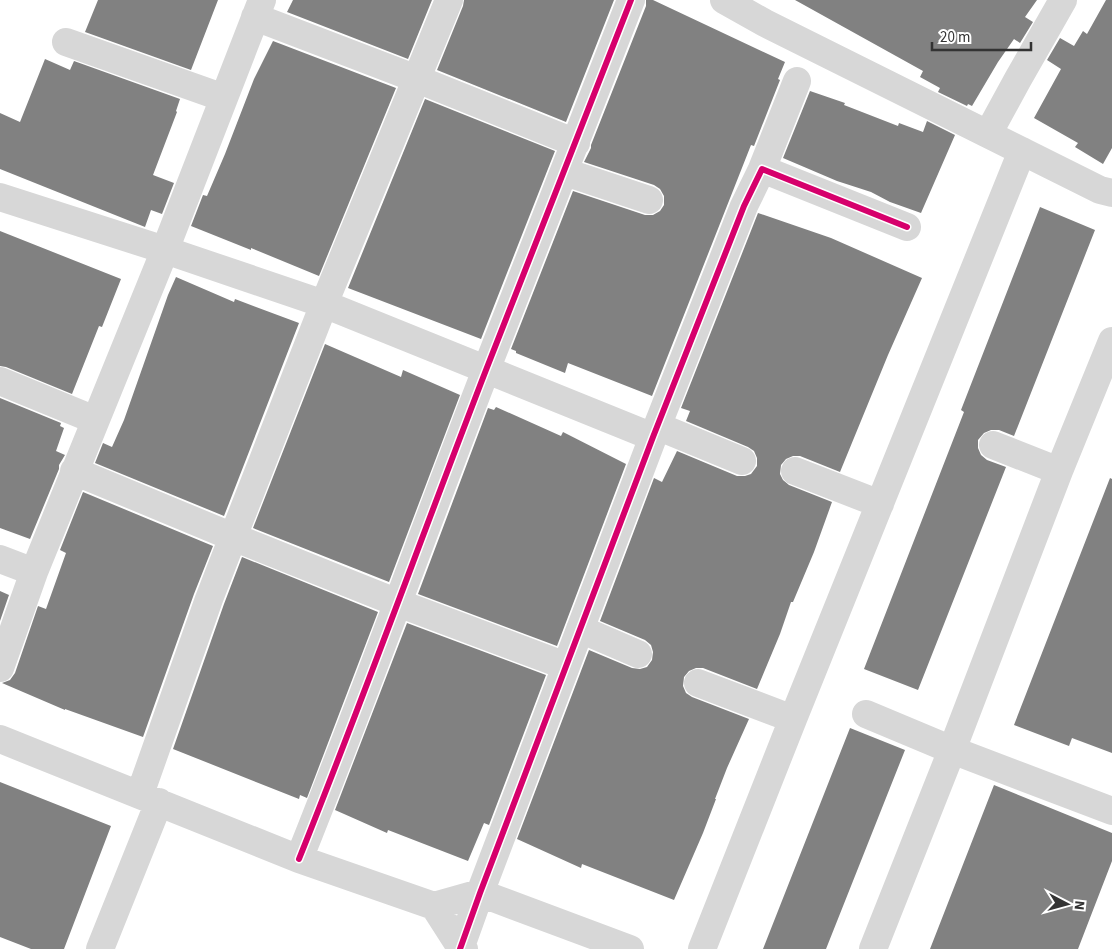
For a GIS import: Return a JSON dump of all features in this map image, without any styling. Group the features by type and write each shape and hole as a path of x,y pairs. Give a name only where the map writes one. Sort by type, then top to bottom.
{"street":[{"path":"100,949 150,798 209,599 324,304 449,0"},
{"path":"299,859 486,370 631,0"},
{"path":"724,0 765,23 1100,190 1112,193"},
{"path":"988,134 1063,0"},
{"path":"0,668 34,572 165,250 259,8 417,79 576,144"},
{"path":"66,42 224,98"},
{"path":"462,949 480,893 655,432 744,206 762,170 797,81"},
{"path":"702,949 793,718 1022,151"},
{"path":"762,170 907,227"},
{"path":"565,172 649,200"},
{"path":"0,197 324,304 486,370 655,432 742,461"},
{"path":"873,949 1112,342"},
{"path":"0,381 95,420"},
{"path":"993,445 1060,472"},
{"path":"74,471 398,603 566,666"},
{"path":"795,472 880,504"},
{"path":"0,559 34,572"},
{"path":"580,629 638,654"},
{"path":"698,683 793,718"},
{"path":"866,714 952,750 1112,811"},
{"path":"2,746 150,798 299,859 434,906 480,893 630,949"},
{"path":"434,906 462,949"}],"building":[{"path":"98,0 218,0 191,70 85,32"},
{"path":"293,0 432,0 408,59 287,12"},
{"path":"464,0 614,0 566,122 437,70"},
{"path":"646,0 653,0 785,62 778,79 780,80 754,146 751,145 652,396 568,363 565,373 516,353 516,351 511,349 573,191 645,215 653,215 660,211 664,205 664,196 660,189 654,185 584,162 646,6"},
{"path":"795,0 1037,0 1025,17 1033,22 1020,43 1014,39 972,106 968,104 967,106 938,92 940,88 920,77 923,71"},
{"path":"1106,0 1112,0 1112,148 1103,164 1075,147 1078,143 1034,118 1061,69 1047,60 1060,38 1074,46 1083,31 1087,34"},
{"path":"273,41 396,88 319,276 191,226 203,195 207,196 254,79"},
{"path":"45,59 70,70 74,61 180,99 177,112 153,175 174,183 162,214 151,210 145,227 0,169 0,113 20,122"},
{"path":"810,91 845,103 844,105 898,126 899,123 923,132 927,121 955,135 921,213 783,158"},
{"path":"425,99 555,151 481,339 348,288"},
{"path":"1040,207 1095,230 1014,436 999,430 991,430 984,433 978,440 978,448 981,455 987,460 1006,467 918,690 864,669 964,412 961,410"},
{"path":"758,213 831,238 922,278 840,472 800,456 786,459 781,465 780,474 789,485 832,502 814,552 793,602 791,602 757,689 703,668 689,671 684,677 683,686 686,693 692,697 749,719 727,768 703,833 674,900 582,864 581,868 517,839 589,650 632,668 640,669 647,667 652,660 653,652 651,645 645,640 600,621 654,478 662,482 677,451 737,476 751,474 757,466 757,458 754,451 686,421 690,411 681,408"},
{"path":"0,231 121,279 102,327 99,326 72,394 0,366"},
{"path":"176,277 234,302 235,299 299,323 224,516 95,463 103,443 112,447 124,420"},
{"path":"325,344 401,377 403,370 460,395 389,582 253,528"},
{"path":"0,398 61,423 60,426 64,428 56,451 65,455 59,465 30,539 0,528"},
{"path":"496,407 561,436 563,432 626,464 557,646 418,594 488,408 494,410"},
{"path":"1110,478 1112,479 1112,753 1072,738 1069,746 1014,725"},
{"path":"83,492 213,546 143,737 65,710 2,683 10,680 15,673 38,606 46,609 66,553 60,550"},
{"path":"242,557 378,612 307,798 300,795 299,799 173,749"},
{"path":"0,591 9,595 0,621"},
{"path":"407,623 546,675 489,825 484,823 468,861 388,830 387,833 335,810"},
{"path":"850,728 905,750 826,949 763,949"},
{"path":"0,782 111,826 64,949 31,949 0,937"},
{"path":"994,785 1112,833 1112,861 1078,949 930,949"}],"cycle path":[{"path":"299,859 504,324 631,0"},
{"path":"460,949 653,437 744,206 762,169 907,227"}]}
